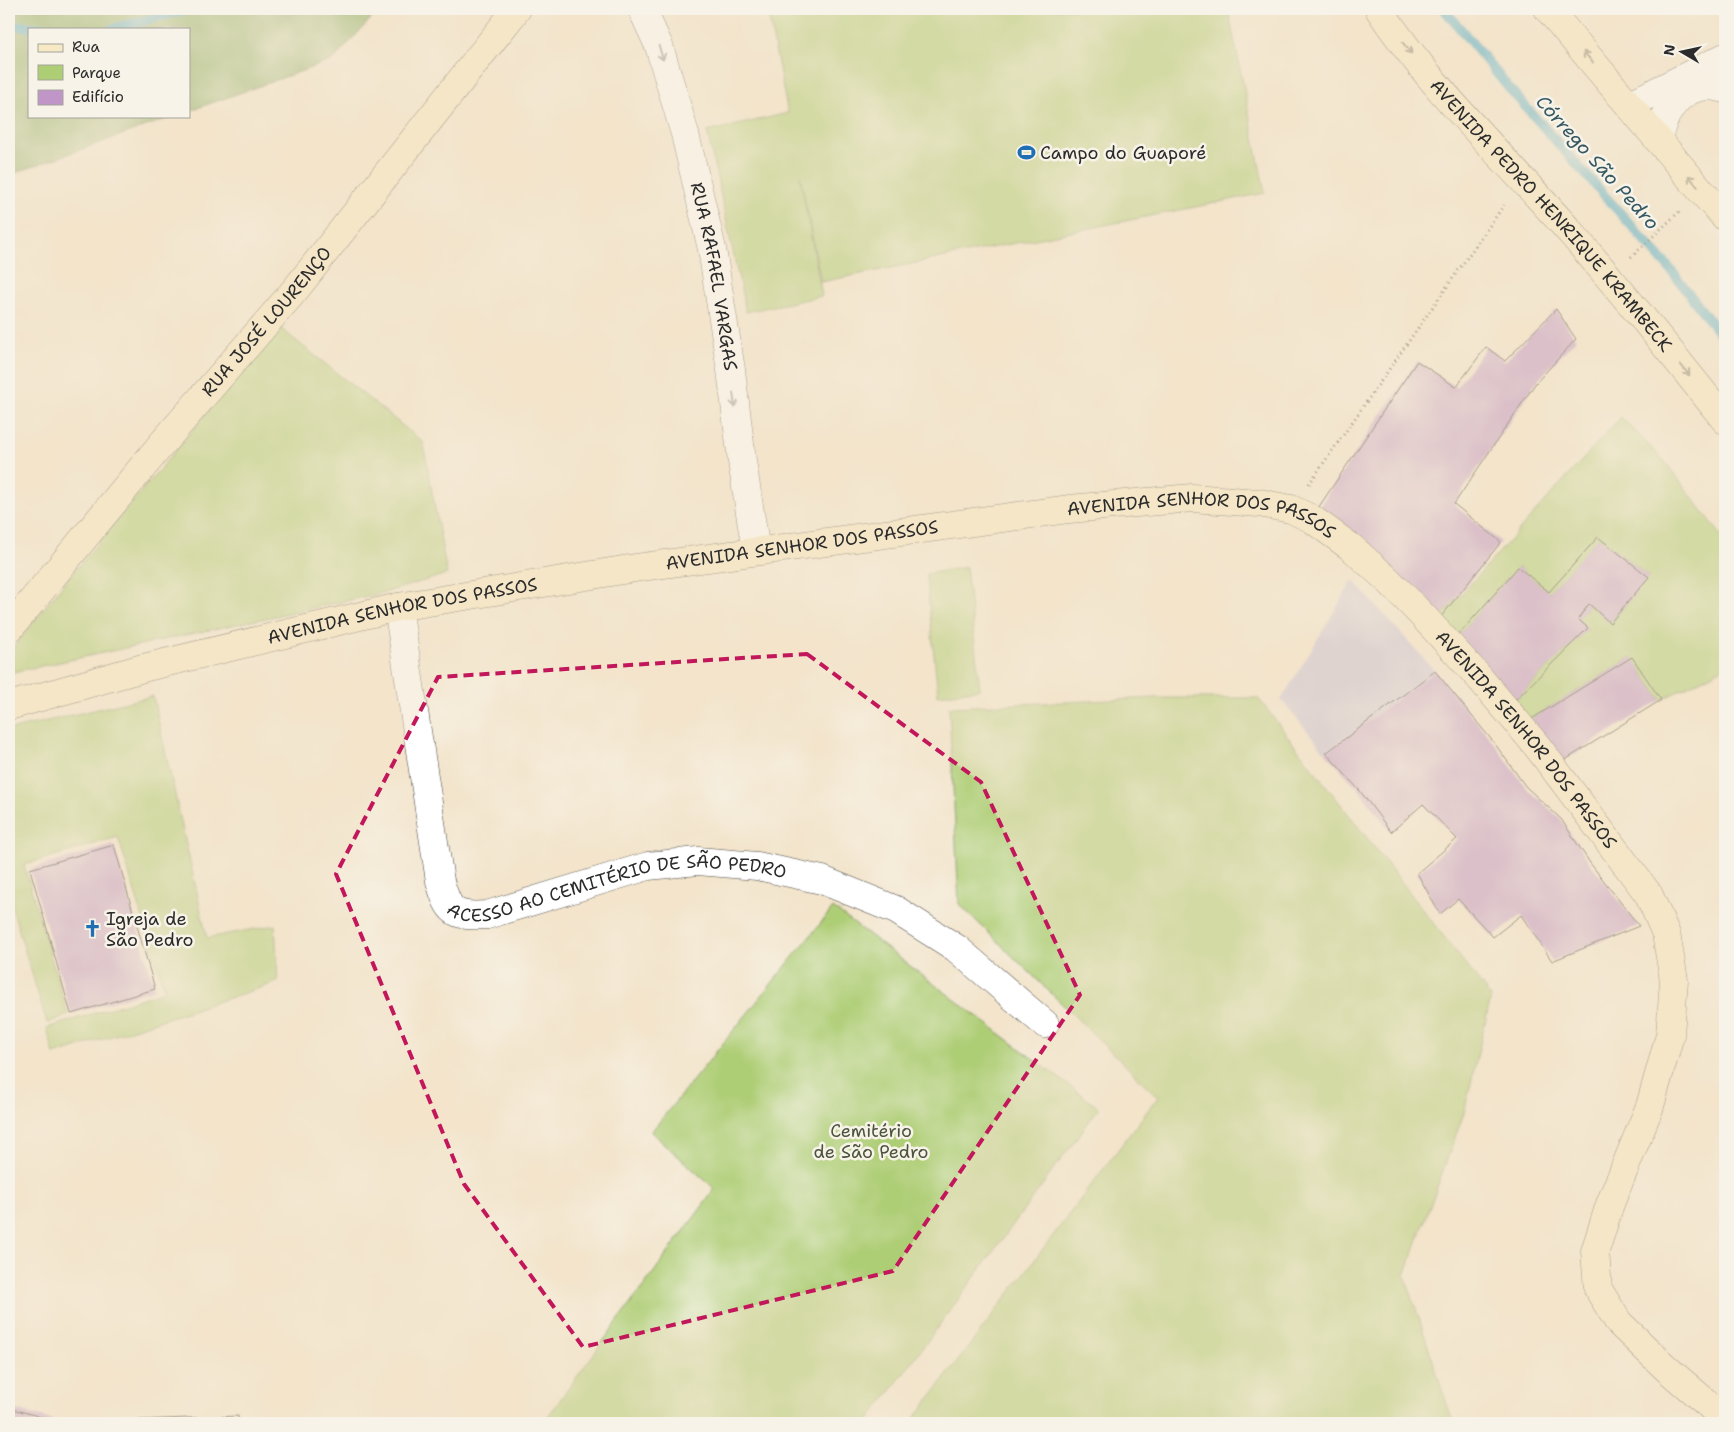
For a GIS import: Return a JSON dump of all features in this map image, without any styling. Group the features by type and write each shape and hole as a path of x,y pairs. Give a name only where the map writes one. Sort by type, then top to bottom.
{"street":[{"name":"RUA JOSÉ LOURENÇO","path":"9,629 160,446 295,290 517,9"},
{"name":"RUA RAFAEL VARGAS","path":"642,9 659,46 685,134 712,249 756,551"},
{"name":"AVENIDA PEDRO HENRIQUE KRAMBECK","path":"1379,9 1394,32 1449,100 1571,232 1725,420"},
{"path":"1548,9 1725,217"},
{"path":"1629,105 1725,57"},
{"path":"1658,138 1662,121 1671,106 1682,96 1694,88 1703,86 1712,85 1725,89"},
{"name":"AVENIDA SENHOR DOS PASSOS","path":"9,706 143,668 398,606 635,568 1070,509 1192,498 1259,503 1291,509 1312,519 1352,548 1389,581 1427,621 1477,675 1537,746 1649,895 1666,934 1674,980 1670,1035 1650,1106 1610,1204 1596,1251 1598,1289 1619,1323 1666,1368 1717,1412 1724,1423"},
{"name":"ACESSO AO CEMITÉRIO DE SÃO PEDRO","path":"398,606 440,881 445,899 454,912 468,916 487,915 648,866 698,861 757,866 822,880 896,910 956,948 1045,1024"}],"path":[{"path":"1291,509 1522,179"},
{"path":"1631,258 1671,220"}],"highlighted area":[{"path":"807,654 981,782 1080,995 893,1271 583,1347 464,1184 336,874 438,677"}],"shaded area":[{"path":"1353,580 1435,671 1326,753 1281,700"}],"green space":[{"path":"9,9 380,9 333,60 190,111 190,28 28,28 28,118 169,118 9,175"},
{"name":"Campo do Guaporé","path":"767,9 1228,9 1265,193 821,282 800,176 822,296 746,312 707,132 788,113"},
{"path":"279,327 423,442 447,574 387,592 9,673 9,653 60,588"},
{"path":"1621,417 1666,463 1725,540 1725,667 1661,700 1632,657 1528,721 1511,704 1588,629 1578,619 1589,604 1610,623 1649,577 1599,537 1549,592 1518,567 1453,641 1440,618"},
{"path":"966,567 980,689 938,695 926,574"},
{"path":"153,696 207,938 275,925 278,982 54,1055 47,1028 165,991 118,837 24,865 68,1015 47,1023 9,898 9,730"},
{"path":"1156,698 1258,698 1491,997 1464,1113 1405,1275 1453,1423 911,1423 1158,1097 959,904 949,707"},
{"name":"Cemitério de São Pedro","path":"833,908 1099,1108 867,1423 543,1423 715,1189 651,1132"}],"building":[{"path":"1556,309 1576,339 1535,384 1454,504 1501,542 1440,618 1314,514 1417,361 1456,387 1486,347 1505,361"},
{"path":"1598,537 1649,577 1610,623 1589,604 1578,619 1588,628 1511,704 1453,641 1518,567 1549,592"},
{"path":"1632,657 1661,700 1562,762 1528,721"},
{"path":"1435,671 1495,744 1526,787 1561,819 1590,863 1639,926 1552,961 1521,915 1493,937 1458,899 1440,914 1417,873 1457,839 1423,804 1391,832 1360,791 1326,753"},
{"name":"Igreja de São Pedro","path":"114,845 155,989 71,1014 30,869"},
{"path":"9,1408 63,1423 9,1423"},
{"path":"238,1416 239,1423 88,1423 88,1422"}],"waterway":[{"path":"116,28 188,9"},
{"name":"Córrego São Pedro","path":"1444,9 1508,87 1671,270 1725,341"},
{"path":"9,25 40,28"}],"place":[{"name":"Campo do Guaporé","path":"1026,153"},
{"name":"Igreja de São Pedro","path":"92,929"}]}
